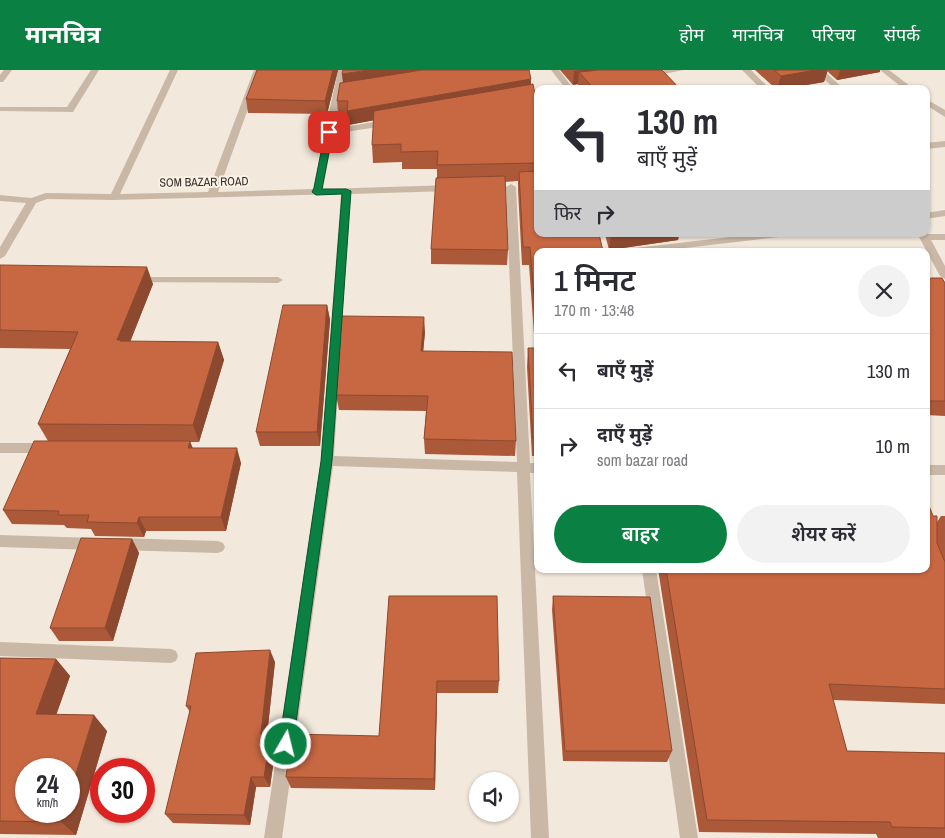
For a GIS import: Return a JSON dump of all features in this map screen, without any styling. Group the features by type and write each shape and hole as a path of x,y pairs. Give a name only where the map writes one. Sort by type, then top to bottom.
{"street":[{"path":"0,80 8,70"},
{"path":"0,109 70,110 95,70"},
{"path":"114,197 174,70"},
{"path":"212,194 258,70"},
{"path":"316,192 329,132 340,93 342,70"},
{"path":"555,70 568,85"},
{"path":"641,77 679,70"},
{"path":"746,70 762,85"},
{"path":"818,70 835,85"},
{"path":"884,70 905,85"},
{"path":"596,85 602,84"},
{"path":"930,104 945,114"},
{"path":"329,132 395,120"},
{"path":"930,146 945,144"},
{"path":"511,187 540,838"},
{"name":"SOM BAZAR ROAD","path":"0,198 32,201 46,196 114,197 463,188"},
{"path":"273,838 327,461 346,191"},
{"path":"0,256 32,201"},
{"path":"930,215 945,213"},
{"path":"930,236 945,237"},
{"path":"660,248 754,237"},
{"path":"925,237 945,276"},
{"path":"119,280 278,280"},
{"path":"0,448 58,448"},
{"path":"327,461 534,468"},
{"path":"930,470 945,470"},
{"path":"0,541 218,547"},
{"path":"650,573 689,838"},
{"path":"0,649 171,656"}],"building":[{"path":"257,70 333,70 325,101 246,99"},
{"path":"343,70 369,70 342,74"},
{"path":"422,70 529,70 531,79 347,111 348,101 337,101 340,83"},
{"path":"599,70 662,70 676,85 590,85 579,72"},
{"path":"774,70 816,70 781,76"},
{"path":"533,84 534,163 437,165 438,151 401,152 401,144 372,145 374,111"},
{"path":"534,171 534,237 600,237 602,248 534,248 534,297 530,247 523,247 519,172"},
{"path":"505,176 508,250 431,249 436,178"},
{"path":"0,265 147,267 117,340 218,342 193,425 38,424 78,332 0,330"},
{"path":"930,278 942,278 945,283 945,401 930,401"},
{"path":"283,305 327,305 317,432 256,432"},
{"path":"341,316 424,317 421,351 512,352 516,441 424,439 428,396 336,395"},
{"path":"528,348 534,348 533,438"},
{"path":"34,441 190,441 188,448 237,448 221,517 139,517 137,523 87,522 89,515 58,515 59,511 3,510"},
{"path":"930,508 933,516 937,516 937,543 945,562 945,689 829,684 847,751 945,753 945,828 892,827 890,822 707,820 667,573 930,573"},
{"path":"81,538 132,539 105,628 50,628"},
{"path":"389,596 497,596 499,681 437,681 434,779 286,777 292,734 379,736"},
{"path":"553,596 650,597 672,751 565,751"},
{"path":"270,650 261,734 271,734 264,777 251,777 244,815 165,814 191,706 186,706 196,653"},
{"path":"0,658 56,659 36,714 94,715 80,760 80,758 15,758 15,821 0,821"}],"route":[{"path":"286,744 327,461 346,191 316,192 318,191 329,132"}]}
